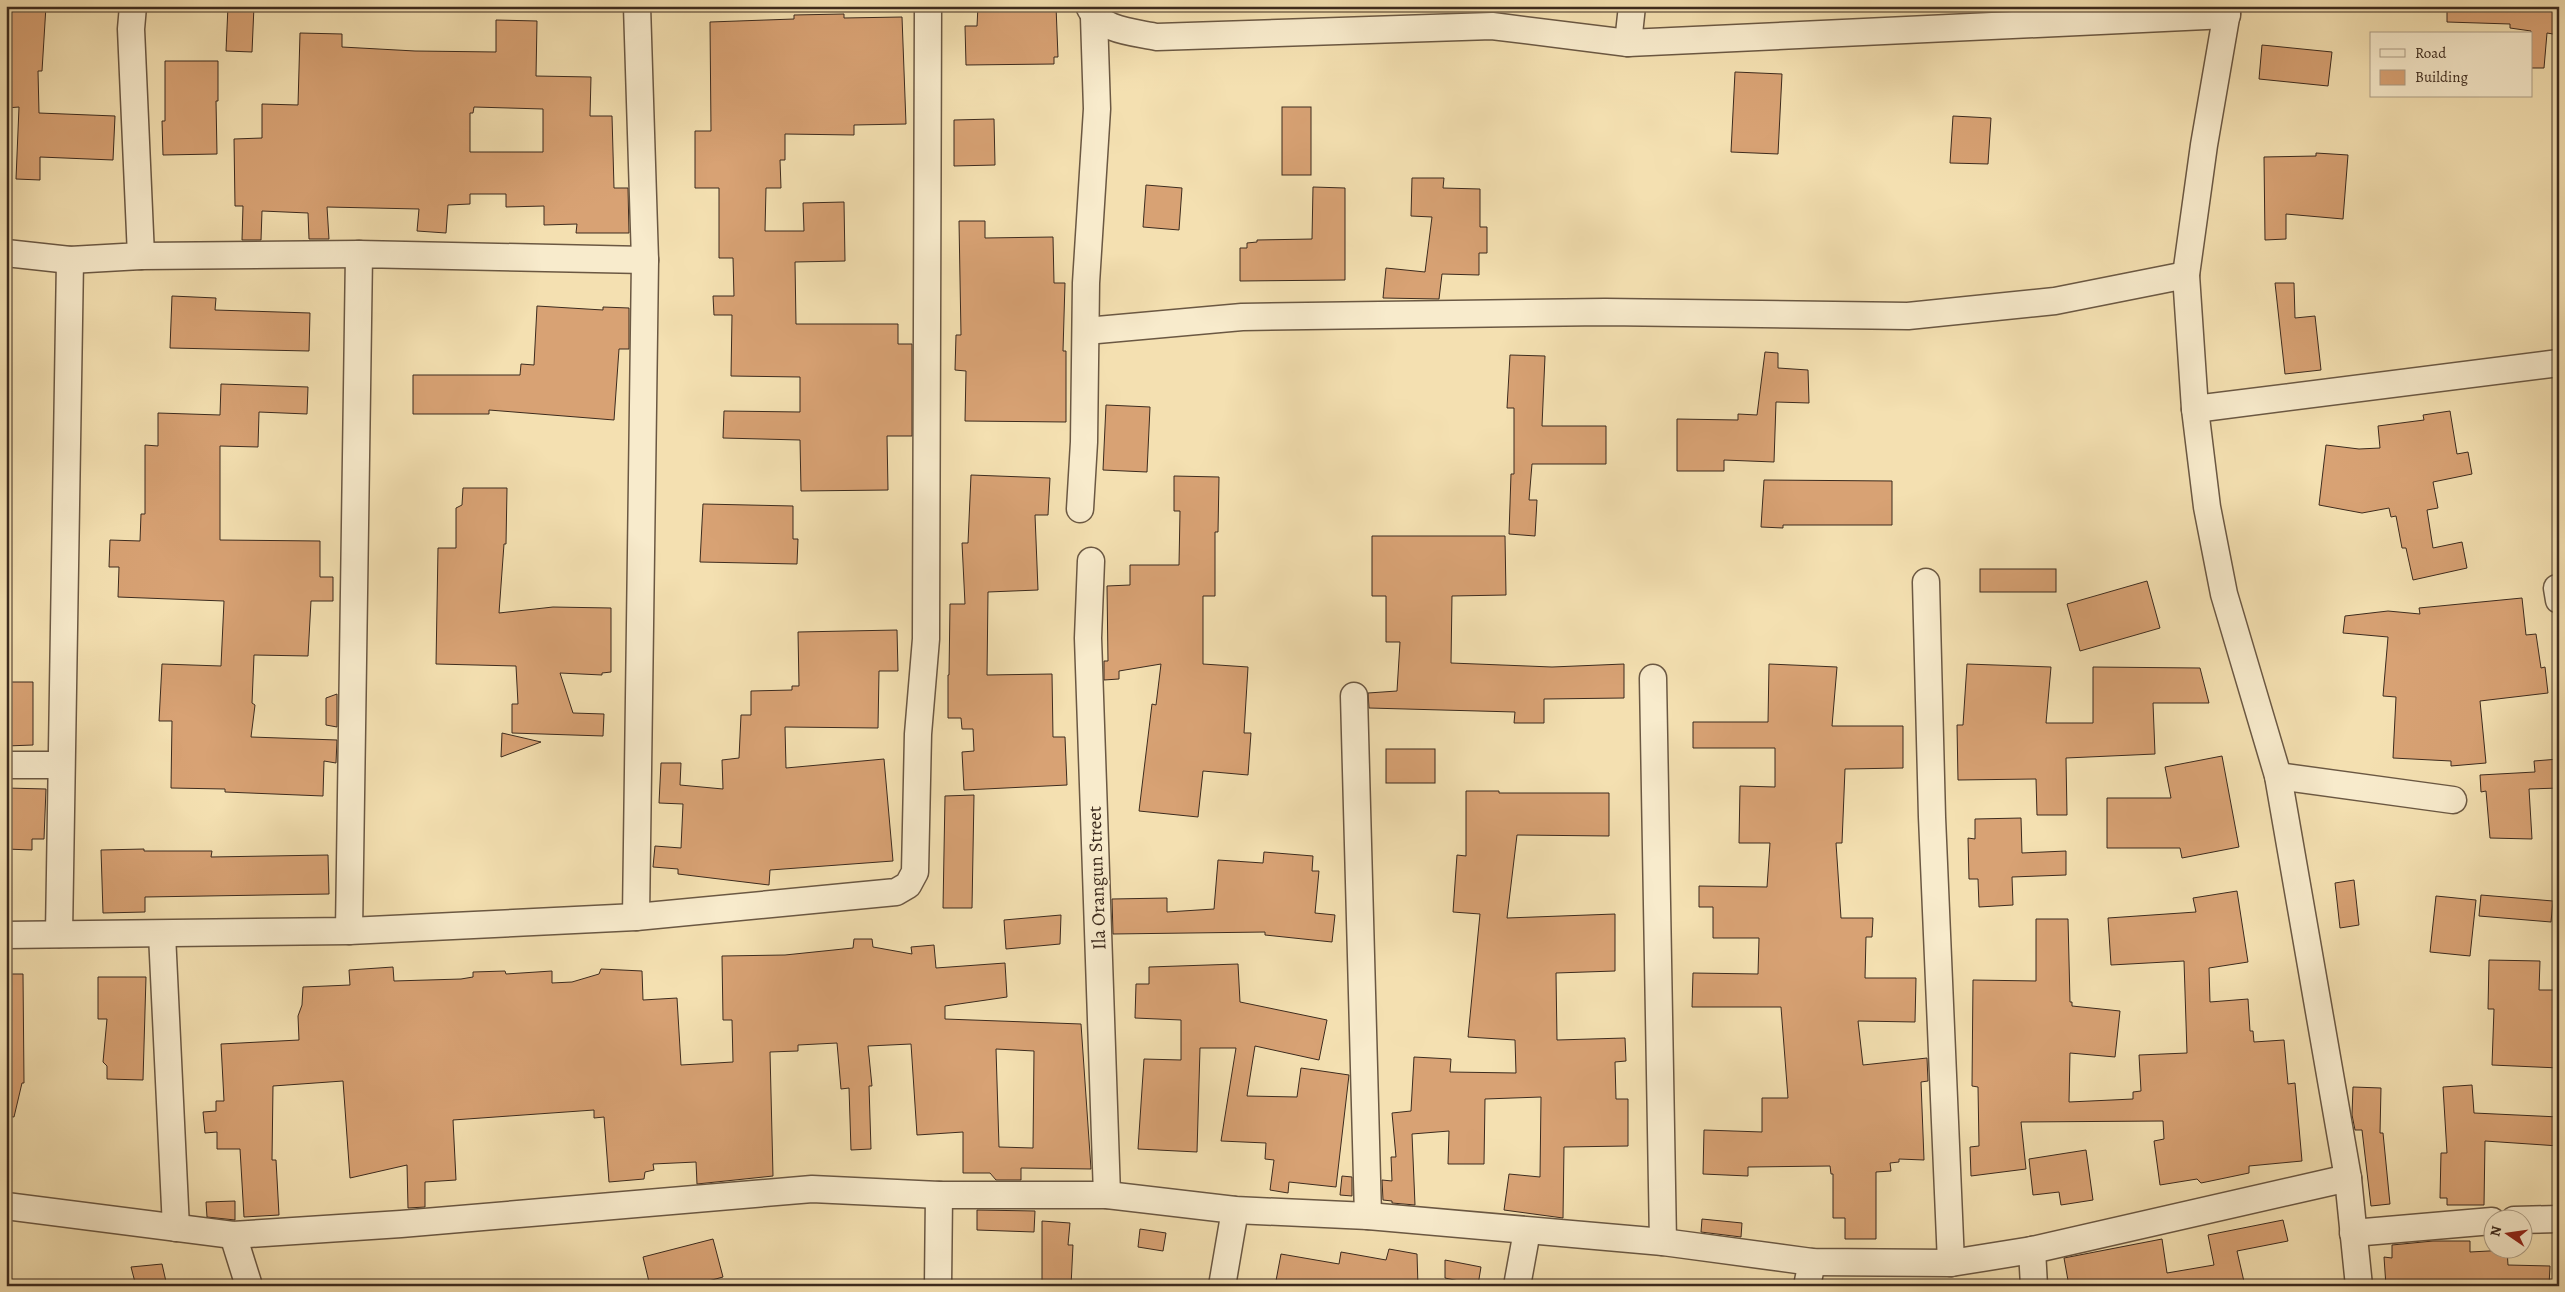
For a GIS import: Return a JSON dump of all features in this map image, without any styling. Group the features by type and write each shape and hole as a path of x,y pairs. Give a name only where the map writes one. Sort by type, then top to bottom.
{"street":[{"path":"132,6 132,47 142,256"},
{"path":"636,917 645,260 637,6"},
{"path":"6,935 349,931 636,917 896,892 908,885 915,872 918,734 926,638 928,6"},
{"path":"1628,43 1632,6"},
{"path":"1091,11 1118,29 1157,37 1492,26 1628,43 2227,11 2204,145 2186,275 2195,409 2207,507 2224,594 2278,776 2348,1178 2359,1286"},
{"path":"1080,509 1084,442 1086,283 1097,110 1091,11"},
{"path":"6,254 70,260 142,256 359,254 645,260"},
{"path":"349,931 359,254"},
{"path":"59,934 60,766 70,260"},
{"path":"1086,331 1252,317 1605,312 1908,316 2055,301 2186,275"},
{"path":"2195,409 2559,363"},
{"name":"Ila Orangun Street","path":"1091,561 1088,638 1107,1195"},
{"path":"1926,582 1932,817 1951,1263"},
{"path":"1653,678 1663,1242"},
{"path":"1354,696 1368,1216"},
{"path":"6,765 60,766"},
{"path":"2278,776 2452,800"},
{"path":"162,934 176,1228"},
{"path":"6,1206 233,1234 401,1224 812,1189 939,1195 1107,1195 1235,1210 1368,1216 1663,1242 1810,1274 1951,1263 2032,1250 2348,1178"},
{"path":"938,1286 939,1195"},
{"path":"1222,1286 1235,1210"},
{"path":"2532,1220 2559,1219"},
{"path":"2353,1232 2482,1223"},
{"path":"1517,1286 1527,1231"},
{"path":"233,1234 249,1286"},
{"path":"2032,1250 2034,1286"}],"building":[{"path":"6,6 46,6 42,71 38,71 39,113 115,116 113,160 40,157 40,180 16,179 19,107 6,108"},
{"path":"228,6 254,6 252,52 226,51"},
{"path":"978,6 1056,6 1058,57 1054,57 1054,64 966,65 965,26 977,26"},
{"path":"2447,6 2559,6 2559,35 2547,33 2544,68 2532,68 2531,31 2510,28 2510,24 2447,22"},
{"path":"844,14 844,18 902,17 906,124 854,125 854,135 785,134 785,160 780,160 781,188 766,188 765,231 804,231 803,203 844,202 845,261 795,262 796,324 898,324 898,344 912,344 912,436 887,436 888,490 801,491 800,440 723,438 724,411 800,412 800,377 731,376 732,315 714,315 713,296 734,296 733,258 719,258 719,188 695,188 695,131 711,131 710,22 794,19 794,15"},
{"path":"496,20 537,21 536,76 591,77 590,116 612,116 614,188 628,188 629,233 576,233 577,224 544,225 544,206 506,207 506,194 470,194 470,204 448,205 446,233 417,231 419,209 327,207 329,239 309,239 308,213 262,211 261,240 242,240 243,206 235,206 234,139 262,138 262,104 298,105 300,33 342,34 342,47 415,51 496,52","holes":["474,107 543,109 543,152 470,152 470,113 473,113"]},
{"path":"2262,45 2332,52 2328,86 2259,79"},
{"path":"165,61 218,61 218,101 216,101 217,154 163,155 162,121 165,121"},
{"path":"1735,72 1782,74 1778,154 1731,152"},
{"path":"1282,107 1311,107 1311,175 1282,175"},
{"path":"1953,116 1991,118 1988,164 1950,163"},
{"path":"994,119 995,165 954,166 954,120"},
{"path":"2316,153 2348,155 2343,219 2286,214 2286,239 2265,240 2264,157 2316,156"},
{"path":"1412,178 1444,178 1443,188 1480,189 1480,227 1487,227 1487,253 1479,253 1479,275 1442,274 1439,299 1383,298 1386,268 1425,272 1432,217 1411,216"},
{"path":"1146,185 1182,188 1179,230 1143,227"},
{"path":"1313,187 1345,188 1345,280 1240,281 1240,248 1247,248 1247,243 1257,242 1257,240 1312,239"},
{"path":"959,221 985,221 985,238 1053,237 1054,283 1065,283 1063,351 1066,351 1066,422 965,421 966,371 955,370 956,335 961,335"},
{"path":"2275,283 2294,283 2295,318 2315,316 2321,370 2285,374"},
{"path":"172,296 216,298 215,310 310,313 309,351 170,348"},
{"path":"537,306 603,310 603,307 629,308 629,349 619,349 614,420 489,410 489,414 413,414 413,375 520,375 521,364 534,365"},
{"path":"1765,352 1778,353 1778,368 1808,370 1809,403 1776,402 1774,462 1724,460 1724,471 1677,471 1677,419 1738,420 1738,414 1757,415"},
{"path":"1510,355 1545,356 1542,426 1606,426 1606,464 1532,464 1529,500 1537,500 1535,536 1509,534 1511,474 1514,474 1514,408 1507,408"},
{"path":"221,384 308,387 307,414 259,412 258,447 220,446 220,540 320,541 320,577 333,577 333,601 311,601 308,656 254,655 252,703 255,705 251,737 337,740 336,763 324,761 323,796 225,792 225,789 171,788 172,721 159,721 162,664 221,666 224,601 118,597 119,567 109,567 110,540 140,541 141,514 145,514 145,445 158,446 158,413 220,415"},
{"path":"1106,405 1150,407 1147,472 1103,470"},
{"path":"2450,411 2457,454 2468,452 2472,474 2433,482 2438,508 2427,510 2433,548 2462,542 2467,568 2413,580 2406,548 2402,548 2396,516 2391,517 2389,508 2362,513 2319,505 2326,445 2359,449 2380,448 2378,426 2424,420 2423,415"},
{"path":"971,475 1050,478 1048,515 1035,515 1038,590 988,592 987,675 1052,674 1053,737 1065,737 1067,785 964,790 962,752 974,751 973,729 962,729 961,718 948,718 948,675 950,604 965,604 962,543 968,543"},
{"path":"1174,476 1219,477 1218,532 1215,532 1215,596 1203,596 1203,664 1248,667 1244,733 1251,733 1248,775 1203,771 1198,817 1139,811 1152,704 1156,705 1161,664 1119,671 1119,679 1104,680 1104,661 1108,661 1107,586 1130,585 1130,565 1179,565 1180,511 1174,511"},
{"path":"1764,480 1892,481 1892,525 1783,525 1783,528 1761,527"},
{"path":"463,488 507,488 506,544 504,544 499,613 553,607 611,608 611,672 602,673 602,675 560,673 573,713 604,714 603,736 512,733 512,704 518,704 516,666 436,664 438,548 456,548 456,508 462,505"},
{"path":"703,504 793,506 793,539 798,539 797,564 700,562"},
{"path":"1372,536 1505,536 1506,595 1452,596 1451,663 1552,667 1624,664 1624,698 1544,699 1544,723 1514,723 1515,712 1369,708 1368,693 1397,691 1400,642 1386,642 1386,596 1372,596"},
{"path":"1980,569 2056,569 2056,592 1980,592"},
{"path":"2147,581 2160,628 2080,651 2067,604"},
{"path":"2522,598 2526,635 2536,634 2541,668 2545,667 2548,693 2480,701 2486,763 2451,766 2451,761 2393,758 2396,697 2383,696 2388,637 2343,633 2345,616 2388,611 2420,614 2419,608"},
{"path":"897,630 898,671 879,671 878,728 785,727 786,768 884,759 893,861 770,870 769,885 678,874 678,869 653,867 655,846 681,848 683,804 659,803 661,763 681,763 680,785 723,789 722,760 739,758 741,715 751,715 751,691 792,690 792,686 799,686 798,632"},
{"path":"1769,664 1837,667 1832,726 1903,726 1903,768 1845,769 1842,843 1836,843 1841,918 1873,918 1872,937 1866,937 1865,978 1916,978 1915,1022 1858,1021 1863,1065 1927,1058 1928,1081 1921,1082 1924,1160 1899,1159 1899,1162 1890,1163 1891,1171 1876,1172 1876,1239 1845,1239 1845,1218 1833,1218 1833,1174 1831,1174 1830,1166 1748,1167 1748,1176 1703,1174 1704,1130 1762,1132 1762,1098 1788,1098 1781,1007 1692,1007 1693,973 1758,974 1759,938 1713,938 1713,907 1699,907 1699,886 1767,887 1770,843 1739,843 1740,786 1775,787 1775,748 1693,748 1693,722 1768,722"},
{"path":"1967,664 2051,667 2046,723 2093,723 2093,667 2200,668 2209,703 2153,703 2155,754 2066,758 2067,815 2037,815 2036,779 1958,780 1957,725 1963,725"},
{"path":"6,682 33,682 33,745 6,746"},
{"path":"337,694 337,727 326,725 326,698"},
{"path":"502,733 541,742 501,757"},
{"path":"1386,749 1435,749 1435,783 1386,783"},
{"path":"2222,756 2239,847 2182,858 2180,848 2107,848 2107,798 2171,798 2165,767"},
{"path":"2559,759 2559,788 2529,789 2532,839 2490,838 2486,791 2481,792 2480,775 2535,772 2534,761"},
{"path":"6,788 46,789 44,839 32,839 32,850 6,849"},
{"path":"1466,791 1499,791 1499,793 1609,793 1609,836 1517,835 1507,918 1615,914 1615,971 1556,973 1557,1040 1625,1038 1626,1061 1615,1062 1616,1099 1628,1099 1628,1146 1564,1147 1563,1218 1504,1210 1509,1174 1540,1177 1541,1097 1485,1099 1484,1164 1448,1164 1449,1131 1412,1134 1415,1205 1392,1203 1392,1201 1383,1200 1382,1180 1392,1181 1391,1157 1396,1157 1392,1113 1411,1111 1414,1057 1451,1059 1450,1072 1516,1073 1515,1040 1468,1037 1480,914 1453,912 1457,855 1466,856"},
{"path":"974,795 972,908 943,908 945,796"},
{"path":"2021,818 2022,853 2066,851 2066,875 2012,877 2013,905 1979,907 1978,879 1969,879 1968,838 1975,839 1975,819"},
{"path":"144,849 144,851 212,851 211,857 328,855 329,894 145,897 145,912 103,913 101,850"},
{"path":"1264,852 1313,856 1312,871 1319,871 1315,913 1335,915 1332,942 1265,935 1265,932 1113,934 1112,899 1167,898 1167,912 1214,909 1218,860 1263,863"},
{"path":"2354,880 2359,925 2340,928 2335,883"},
{"path":"2237,891 2248,962 2209,968 2210,1002 2248,999 2250,1031 2253,1031 2254,1042 2284,1040 2288,1084 2295,1083 2302,1161 2249,1166 2249,1173 2201,1183 2197,1179 2160,1185 2154,1141 2164,1139 2163,1121 2021,1122 2026,1169 1971,1176 1970,1147 1979,1146 1978,1087 1972,1086 1973,980 2036,981 2036,919 2068,919 2070,1002 2072,1002 2072,1006 2120,1011 2115,1057 2070,1053 2069,1102 2133,1099 2133,1092 2141,1091 2139,1055 2187,1053 2184,961 2111,965 2108,918 2196,912 2193,898"},
{"path":"2481,895 2553,901 2551,922 2479,916"},
{"path":"2436,896 2476,900 2470,956 2430,952"},
{"path":"1061,915 1060,944 1006,949 1004,920"},
{"path":"854,939 872,939 873,947 912,954 911,947 934,945 936,968 1005,963 1007,997 945,1006 945,1019 1081,1024 1091,1169 1021,1168 1021,1180 996,1180 990,1173 963,1173 963,1132 917,1135 911,1044 868,1046 872,1086 869,1086 871,1149 851,1150 849,1088 841,1089 837,1043 798,1045 798,1051 770,1052 773,1176 697,1184 696,1162 653,1164 654,1170 645,1172 644,1179 609,1182 604,1117 594,1118 594,1110 453,1120 456,1180 425,1182 425,1207 408,1208 407,1165 350,1178 343,1081 273,1086 272,1160 276,1160 279,1215 244,1217 240,1149 217,1149 217,1132 205,1133 203,1112 216,1111 216,1101 224,1101 221,1044 299,1040 298,1016 302,1005 303,987 350,985 349,970 393,967 394,981 461,979 473,977 473,972 505,971 506,974 552,971 552,983 572,982 599,974 601,969 642,971 643,1000 677,998 681,1065 733,1062 732,1020 723,1020 722,956 785,955 853,948","holes":["996,1049 1034,1051 1033,1148 999,1147"]},
{"path":"2489,960 2540,961 2539,990 2559,990 2559,1068 2492,1065 2494,1009 2488,1009"},
{"path":"1238,964 1240,1002 1327,1020 1319,1060 1255,1046 1247,1096 1297,1097 1301,1068 1349,1075 1336,1187 1289,1182 1288,1193 1270,1190 1274,1160 1265,1159 1266,1143 1221,1141 1236,1048 1200,1048 1197,1152 1138,1149 1144,1059 1181,1060 1181,1020 1135,1018 1136,984 1149,984 1149,967"},
{"path":"6,974 23,974 24,1083 22,1083 14,1117 6,1116"},
{"path":"98,977 146,977 143,1080 107,1079 107,1066 103,1062 107,1019 98,1019"},
{"path":"2472,1085 2474,1113 2559,1117 2559,1146 2485,1141 2484,1205 2447,1205 2447,1198 2440,1198 2441,1153 2447,1153 2443,1087"},
{"path":"2353,1087 2381,1088 2380,1133 2383,1133 2390,1204 2371,1206 2362,1130 2355,1130 2352,1115"},
{"path":"2086,1150 2093,1200 2061,1205 2059,1192 2033,1195 2029,1159"},
{"path":"1342,1176 1352,1177 1352,1196 1340,1195"},
{"path":"235,1201 235,1220 207,1217 206,1202"},
{"path":"977,1210 1035,1211 1034,1232 977,1230"},
{"path":"1702,1219 1742,1223 1741,1237 1701,1232"},
{"path":"2283,1220 2288,1241 2237,1251 2245,1286 2069,1286 2064,1258 2162,1239 2167,1273 2214,1265 2208,1235"},
{"path":"1042,1221 1070,1223 1068,1245 1073,1245 1071,1286 1042,1286"},
{"path":"1140,1229 1166,1233 1163,1251 1138,1247"},
{"path":"713,1239 723,1277 690,1286 650,1286 643,1257"},
{"path":"2433,1241 2470,1241 2470,1252 2482,1251 2482,1260 2508,1260 2508,1265 2550,1266 2549,1286 2386,1286 2384,1257 2392,1258 2392,1245"},
{"path":"1389,1249 1417,1254 1418,1286 1275,1286 1281,1254 1339,1264 1341,1252 1386,1260"},
{"path":"1445,1260 1481,1267 1478,1285 1445,1278"},
{"path":"162,1264 167,1286 136,1286 131,1267"}]}
